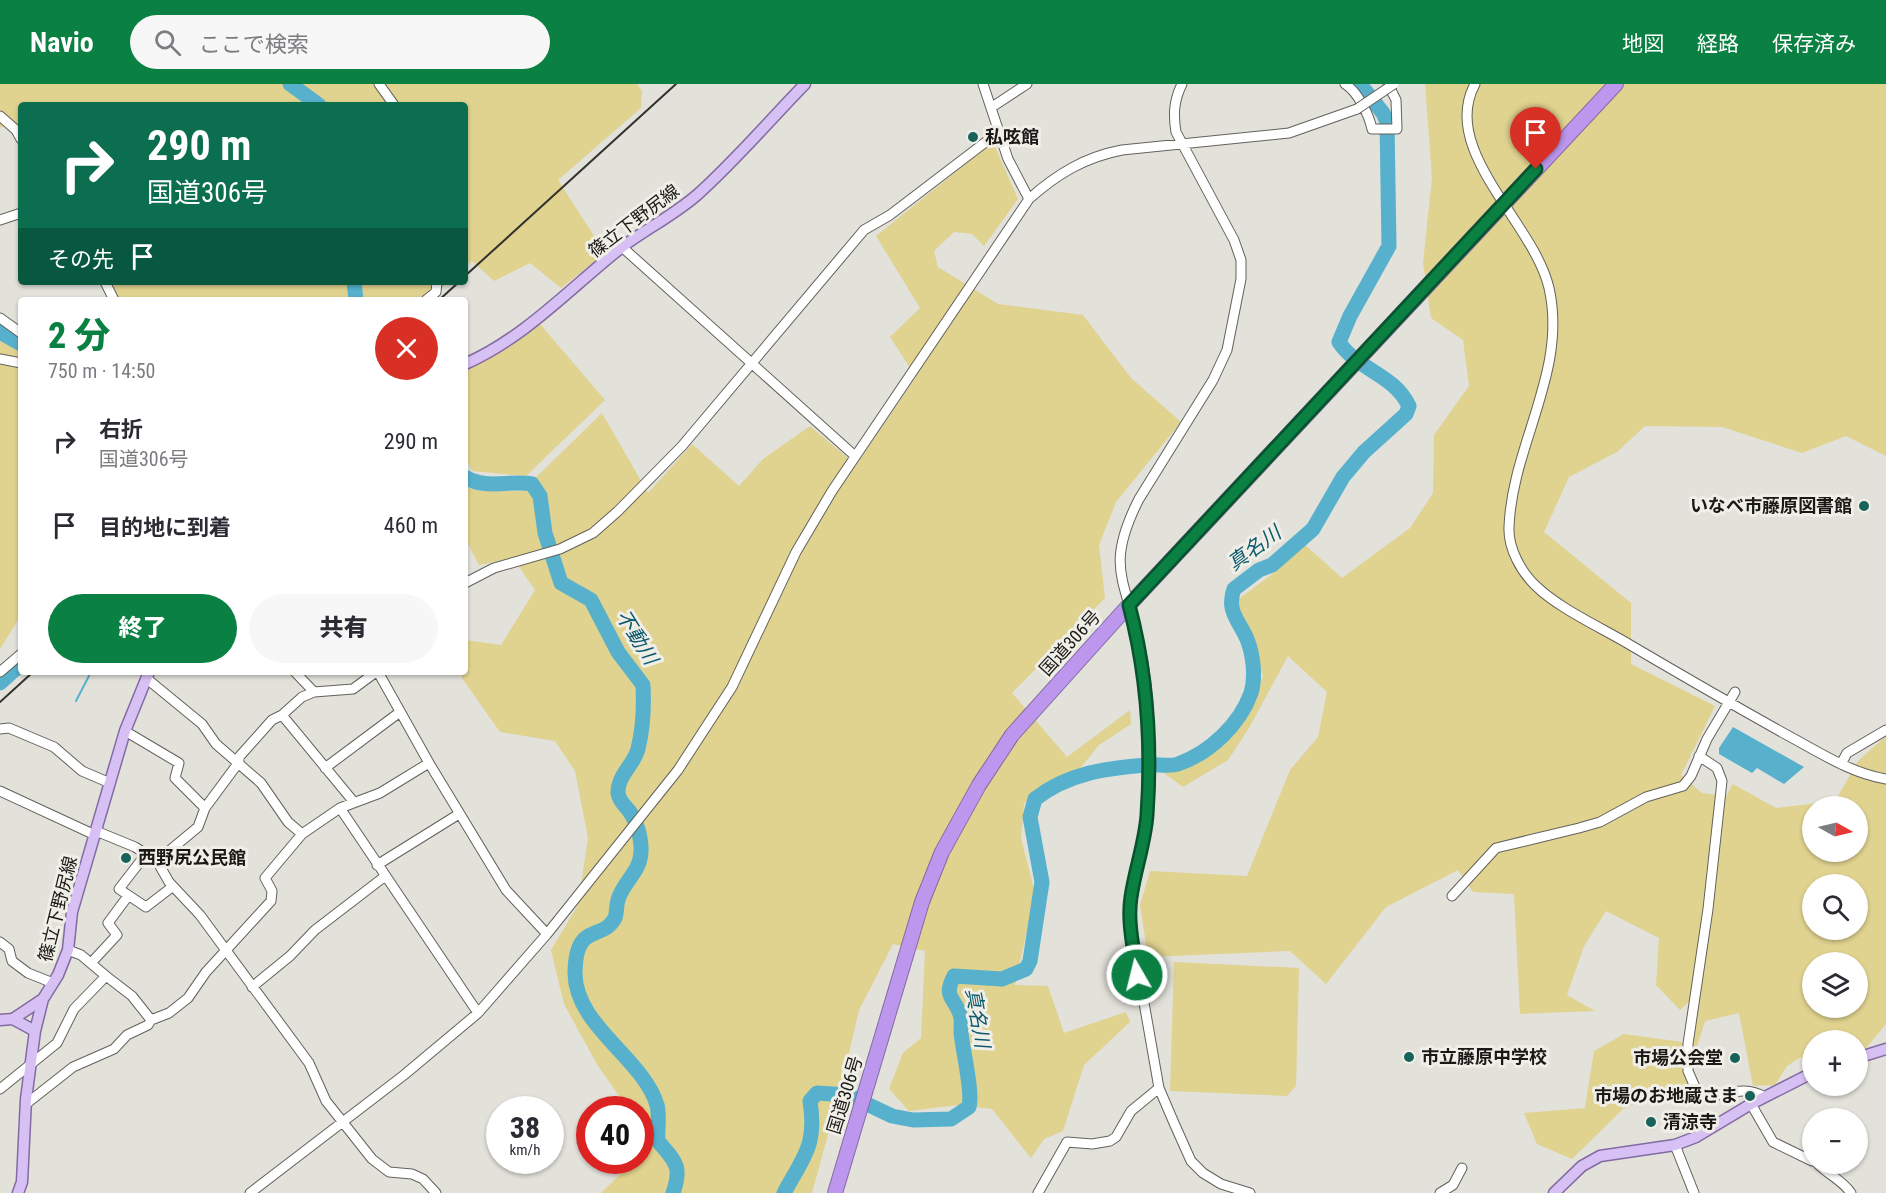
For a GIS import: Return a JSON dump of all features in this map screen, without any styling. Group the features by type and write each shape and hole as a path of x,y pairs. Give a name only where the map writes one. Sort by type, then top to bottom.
{"highway":[{"name":"国道306号","path":"835,1193 922,902 942,852 979,785 1012,735 1129,605 1616,84"}],"main road":[{"name":"篠立下野尻線","path":"468,363 491,352 512,338 555,306 622,247 695,196 805,84"},
{"name":"篠立下野尻線","path":"18,1193 22,1182 30,1064 43,999 68,950 72,912 125,731 148,675"},
{"path":"0,1020 13,1019 43,999"},
{"path":"13,1019 35,1031"},
{"path":"1868,1055 1886,1049"},
{"path":"1554,1193 1582,1166 1600,1156 1675,1145 1696,1137 1751,1104 1802,1079"}],"street":[{"path":"379,84 392,102"},
{"path":"983,84 993,106 1008,159 1029,199"},
{"path":"993,106 1027,84"},
{"path":"1182,84 1176,95 1173,115 1176,132 1234,240 1241,260 1241,279 1227,350 1213,380 1139,499 1122,538 1119,571 1140,646 1146,687 1148,753 1147,816 1131,897 1130,923 1159,1088 1191,1161 1203,1173 1221,1184 1250,1193"},
{"path":"1345,84 1361,104 1372,129 1397,129 1396,100 1388,84"},
{"path":"250,1193 404,1075 478,1013 547,934 630,830 708,727 744,662 796,552 855,456 1029,199 1068,168 1096,155 1289,133 1357,109 1394,84"},
{"path":"1475,84 1468,102 1467,135 1540,264 1549,286 1553,317 1548,368 1514,491 1510,519 1510,542 1519,564 1536,586 1576,613 1729,703 1841,764 1886,779"},
{"path":"0,116 18,134"},
{"path":"468,581 494,568 555,550 593,533 682,446 864,230 890,215 1000,131"},
{"path":"0,220 18,214"},
{"path":"622,247 855,456"},
{"path":"430,297 436,292 437,285"},
{"path":"0,318 18,331"},
{"path":"0,359 18,362"},
{"path":"0,672 18,657"},
{"path":"148,675 202,724 216,744 261,783 288,822 302,834"},
{"path":"299,675 314,692"},
{"path":"157,861 198,827 205,808 239,762 239,757 272,720 282,715 302,697 314,692 352,689 373,675"},
{"path":"379,675 506,890 547,934"},
{"path":"1452,896 1496,848 1600,822 1646,797 1683,786 1736,692"},
{"path":"325,768 400,712"},
{"path":"282,715 353,801"},
{"path":"0,729 9,728 54,747 82,771 110,783"},
{"path":"1841,764 1846,753 1886,730"},
{"path":"125,731 179,763 175,778 205,808"},
{"path":"1699,756 1717,768 1722,782 1708,909 1688,1044 1688,1071 1698,1094 1706,1096 1746,1089 1765,1097"},
{"path":"26,1104 73,1067 114,1049 127,1035 148,1025 151,1020 170,1012 188,998 206,972 271,901 272,891 265,878 302,834 340,808 353,801 380,793 429,763"},
{"path":"0,791 146,854 157,861 172,887 200,915 309,1063 326,1101 341,1123 380,1168 423,1179 436,1193"},
{"path":"340,808 384,877 478,1013"},
{"path":"377,865 459,814"},
{"path":"146,854 119,889 146,907 172,887"},
{"path":"252,987 290,956 315,930 384,877"},
{"path":"91,963 117,935 108,923 128,896"},
{"path":"0,942 9,949 12,962 28,973 53,983"},
{"path":"68,950 91,963 132,996 151,1020"},
{"path":"0,1089 57,1043 74,1009 106,976"},
{"path":"1038,1193 1067,1142 1092,1144 1110,1141 1116,1137 1131,1111 1159,1088"},
{"path":"1751,1104 1773,1142 1802,1156"},
{"path":"1675,1145 1694,1193"},
{"path":"1440,1193 1453,1185 1462,1168"},
{"path":"1828,1174 1846,1185 1851,1193"}],"shaded area":[{"path":"0,84 637,84 642,91 641,108 558,180 605,253 561,288 530,263 494,281 472,261 468,264 468,102 18,102 18,124 0,127"},
{"path":"1425,84 1886,84 1886,456 1846,436 1802,453 1722,427 1645,426 1617,452 1569,477 1544,532 1631,603 1631,664 1715,706 1681,775 1702,793 1726,796 1733,784 1776,808 1802,805 1802,862 1868,862 1868,796 1838,796 1858,761 1886,736 1886,1024 1868,1046 1868,1030 1802,1030 1802,1058 1787,1066 1775,1085 1753,1086 1739,1013 1705,1021 1688,1076 1687,1103 1668,1092 1624,1108 1572,1159 1537,1144 1524,1113 1585,1108 1594,1051 1624,1034 1690,1043 1699,992 1680,1010 1656,985 1659,938 1606,911 1584,946 1567,995 1595,1011 1520,1014 1514,894 1473,892 1458,870 1386,907 1326,984 1290,951 1148,957 1140,905 1150,871 1247,876 1290,770 1318,737 1327,692 1288,656 1249,728 1228,760 1183,787 1157,768 1196,759 1224,739 1245,711 1263,676 1244,617 1236,601 1271,575 1304,544 1342,578 1410,528 1433,493 1434,435 1469,386 1463,340 1431,318 1423,263 1432,178"},
{"path":"993,142 1018,199 984,246 972,234 954,232 934,251 938,267 998,304 1083,315 1131,378 1181,422 1116,502 1099,545 1105,598 1012,693 1067,757 1130,710 1131,724 1099,745 1077,772 1040,788 1024,804 1021,838 1035,893 1015,985 1048,986 1064,1033 1126,1012 1130,1022 1084,1065 1063,1131 1044,1139 1031,1158 992,1109 958,1105 909,1111 889,1089 903,1053 921,1038 925,951 893,944 859,1010 812,1193 601,1193 621,1174 654,1174 654,1096 619,1096 598,1066 564,1004 551,950 578,905 588,838 575,771 555,741 500,732 462,678 462,675 468,675 468,640 501,645 535,590 513,558 479,565 468,544 468,487 479,491 522,491 602,413 648,493 692,444 739,486 763,459 810,426 856,465 916,377 890,337 920,308 876,236"},
{"path":"111,285 444,285 430,297 119,297"},
{"path":"540,324 605,400 526,476 472,471 468,463 468,367 492,357"},
{"path":"0,326 18,340 18,620 0,649"},
{"path":"1174,962 1299,968 1296,1086 1287,1096 1170,1091"}],"water":[{"path":"1733,727 1804,767 1784,784 1757,768 1752,773 1719,754 1719,748"}],"waterway":[{"name":"不動川","path":"290,84 315,102"},
{"name":"真名川","path":"784,1193 807,1150 812,1129 810,1101 817,1093 848,1095 892,1116 913,1120 951,1119 969,1107 970,1092 961,1033 961,1018 949,993 949,988 954,976 1002,979 1026,969 1030,961 1042,882 1030,817 1035,799 1061,783 1088,773 1132,766 1178,764 1201,753 1232,726 1246,704 1253,680 1249,645 1232,609 1234,589 1259,570 1272,565 1313,529 1343,477 1364,452 1406,414 1409,406 1394,386 1355,359 1339,342 1350,316 1389,246 1387,122 1383,113 1360,84"},
{"name":"不動川","path":"354,285 356,297"},
{"path":"0,332 18,342"},
{"name":"不動川","path":"468,478 489,484 532,484 540,496 545,533 561,583 591,600 618,652 643,685 643,717 638,749 618,787 621,801 630,812 638,831 641,845 640,859 617,902 615,918 610,925 590,935 580,945 576,956 575,972 578,991 585,1009 638,1072 657,1105 658,1141 672,1159 677,1170 673,1193"},
{"path":"0,683 18,667"},
{"path":"76,701 89,675"}],"railway":[{"path":"468,273 676,84"},
{"path":"442,297 456,285"},
{"path":"0,702 30,675"}],"place":[{"name":"私呟館","path":"973,137"},
{"name":"いなべ市藤原図書館","path":"1864,506"},
{"name":"西野尻公民館","path":"126,858"},
{"name":"市立藤原中学校","path":"1409,1057"},
{"name":"市場公会堂","path":"1735,1058"},
{"name":"市場のお地蔵さま","path":"1750,1096"},
{"name":"清涼寺","path":"1651,1122"}],"route":[{"path":"1137,975 1130,923 1131,897 1141,856 1147,816 1148,753 1146,687 1140,646 1129,605 1381,338 1536,169"}]}
